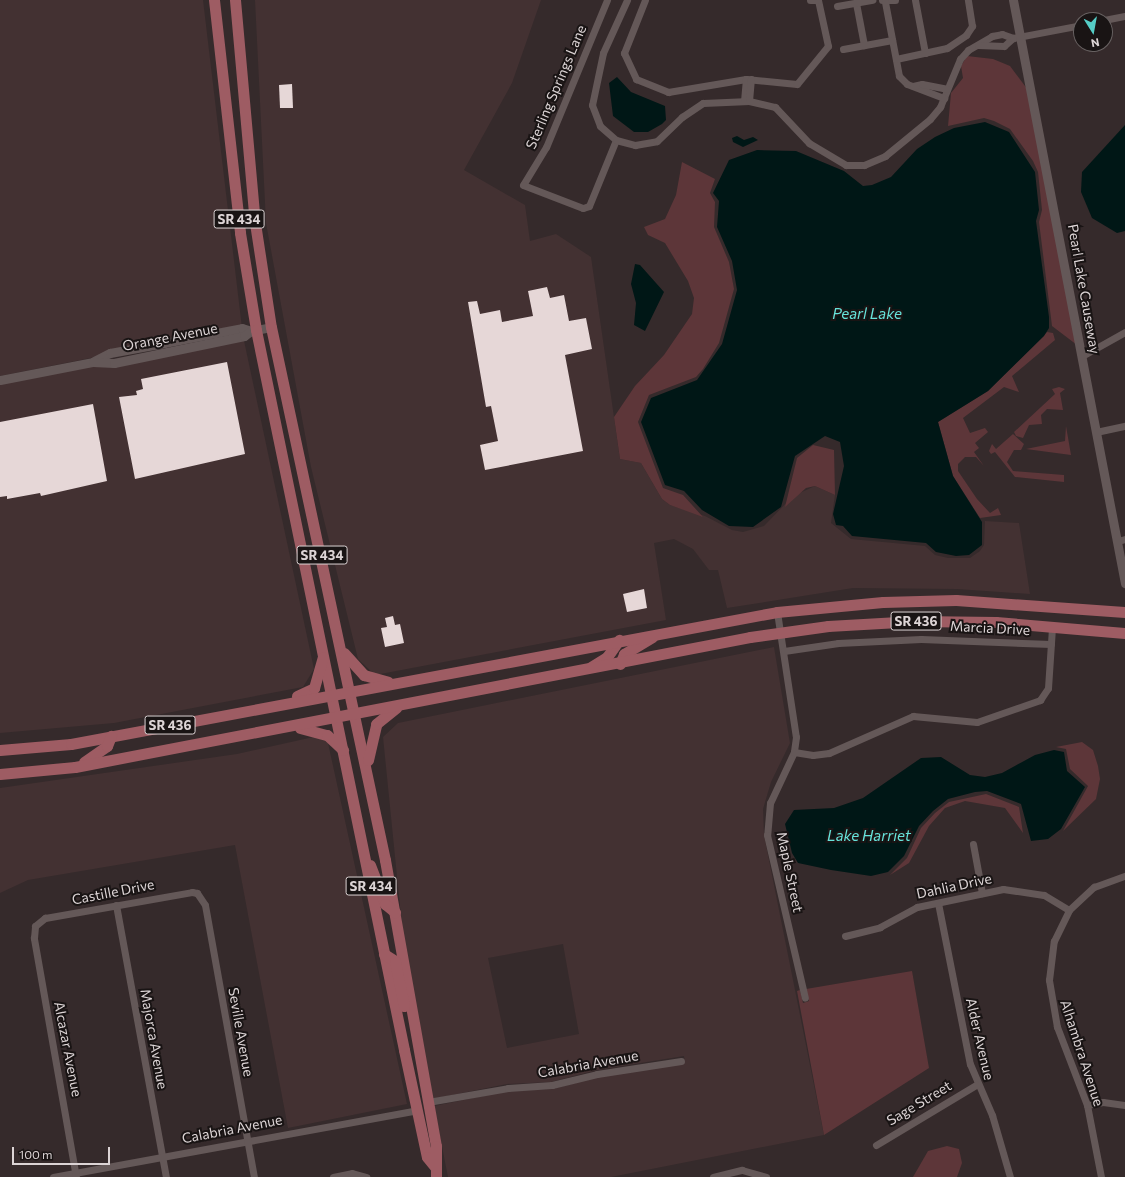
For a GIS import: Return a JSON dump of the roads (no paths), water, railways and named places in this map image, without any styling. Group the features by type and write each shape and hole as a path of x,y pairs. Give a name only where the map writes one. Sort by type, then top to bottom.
{"main road":[{"name":"SR 434","path":"214,0 253,330 288,473 416,1110 427,1157 436,1172"},
{"name":"SR 434","path":"235,0 249,167 271,327 367,768 395,912 436,1146 436,1172"},
{"path":"226,107 246,136"},
{"path":"229,135 249,167"},
{"path":"288,473 300,499 311,509"},
{"name":"SR 436","path":"0,750 71,744 392,682 665,631 777,612 883,602 956,600 1125,612"},
{"name":"SR 436","path":"0,774 75,767 780,633 916,621 996,622 1052,628 1125,633"},
{"path":"620,664 624,654 634,646 665,631"},
{"path":"585,671 607,657 619,640"},
{"path":"342,651 364,675 392,682"},
{"path":"268,706 314,688 324,653"},
{"path":"367,768 376,724 400,706"},
{"path":"289,727 322,732 344,750"},
{"path":"75,767 101,751 111,736"},
{"path":"364,854 378,880 385,904 395,912"},
{"path":"384,954 395,961 405,1009 414,1020"},
{"path":"402,1039 409,1044 419,1091 428,1102"},
{"path":"416,1110 428,1122 436,1146"}],"street":[{"name":"Sterling Springs Lane","path":"607,0 546,147 524,185 583,208 589,206 615,143"},
{"path":"627,0 603,53 592,105 600,126 615,143 635,145 657,141 682,116 703,103 747,101 775,107 809,144 846,165 864,165 884,156 930,119 944,98 960,59 978,45 1002,34 1017,38"},
{"path":"645,0 624,53 636,78 668,92 748,79 797,84 828,46 818,0 810,0"},
{"path":"837,6 872,0"},
{"path":"896,0 883,1 902,80 944,98"},
{"path":"915,0 925,53"},
{"path":"896,59 947,48 970,31 968,0"},
{"name":"Pearl Lake Causeway","path":"1013,0 1017,38 1082,356 1096,432 1121,540 1125,583"},
{"path":"856,3 864,45"},
{"path":"1113,18 1125,16"},
{"path":"978,45 1004,46 1017,38 1073,27"},
{"path":"844,49 892,40"},
{"path":"747,101 748,79"},
{"path":"913,86 922,84 947,89"},
{"name":"Orange Avenue","path":"0,380 93,362 110,353 242,328 253,330 271,327"},
{"path":"1082,356 1125,332"},
{"path":"1096,432 1125,426"},
{"name":"Maple Street","path":"777,612 796,721 794,752 770,803 767,835 805,998"},
{"path":"794,752 812,755 829,753 912,716 981,721 1040,700 1048,688 1052,628"},
{"name":"Marcia Drive","path":"784,651 838,643 921,639 1051,644"},
{"path":"973,844 982,893"},
{"name":"Alhambra Avenue","path":"1101,1177 1086,1105 1057,1027 1050,992 1051,954 1069,910 1094,888 1125,876"},
{"name":"Dahlia Drive","path":"845,936 880,927 917,907 1003,889 1031,891 1069,910"},
{"name":"Castille Drive","path":"36,926 45,918 185,892 197,893"},
{"name":"Seville Avenue","path":"197,893 205,905 254,1177"},
{"name":"Alder Avenue","path":"938,903 976,1085 992,1115 1010,1177"},
{"name":"Majorca Avenue","path":"116,905 166,1177"},
{"name":"Alcazar Avenue","path":"36,926 34,938 76,1175"},
{"name":"Calabria Avenue","path":"428,1102 508,1088 552,1085 597,1074 681,1061"},
{"name":"Sage Street","path":"876,1145 976,1085"},
{"path":"1086,1105 1103,1102 1125,1105"},
{"name":"Calabria Avenue","path":"53,1177 76,1175 162,1156 416,1110"},
{"path":"713,1177 742,1170 766,1177"},
{"path":"333,1177 352,1173 366,1177"}],"water":[{"path":"617,77 631,92 665,106 666,120 648,132 634,132 613,116 609,83"},
{"name":"Pearl Lake","path":"985,122 1009,132 1035,172 1039,210 1036,221 1049,317 1049,328 1044,336 988,391 938,422 953,476 982,522 982,545 969,555 956,556 936,552 926,543 852,536 843,526 836,525 833,514 844,466 840,442 825,436 795,456 781,507 753,527 729,526 702,510 684,491 665,485 641,422 651,398 697,380 722,344 737,290 732,261 717,227 719,201 713,193 729,160 757,150 796,151 844,171 863,186 872,185 891,177 917,149 935,137 954,128"},
{"path":"1125,125 1125,231 1117,233 1092,218 1081,192 1082,172"},
{"path":"737,136 744,140 753,137 758,140 743,147 733,142 732,138"},
{"path":"635,264 640,265 664,292 645,331 634,325 636,303 631,284"},
{"name":"Lake Harriet","path":"1054,750 1064,752 1067,771 1085,787 1061,829 1048,839 1031,841 1021,804 987,791 975,792 948,799 933,811 919,826 904,856 888,872 871,876 831,870 798,863 792,853 785,824 794,810 834,808 863,798 921,758 941,757 970,775 985,777 1002,773 1035,755"}]}
